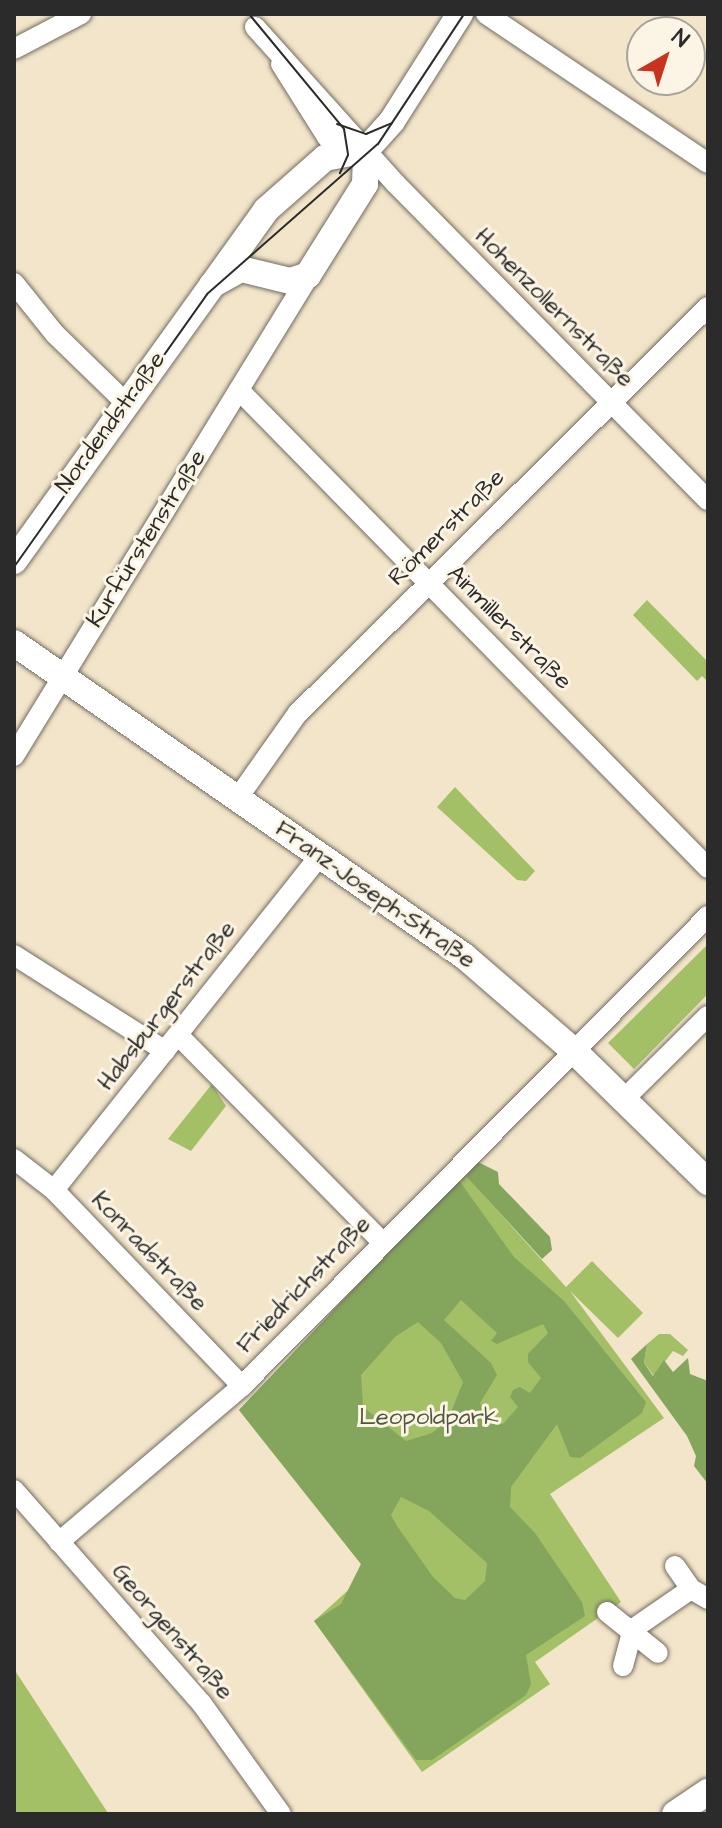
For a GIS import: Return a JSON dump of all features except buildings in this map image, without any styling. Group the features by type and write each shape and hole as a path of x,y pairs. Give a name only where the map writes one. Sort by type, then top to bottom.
{"main road":[{"path":"366,150 392,121 460,14"},
{"path":"324,146 366,150"},
{"name":"Nordendstraße","path":"14,561 249,231 324,146"},
{"path":"209,287 233,271 255,271 295,281 313,269 365,184 369,167 366,150"},
{"path":"249,231 247,256 255,271"},
{"name":"Franz-Joseph-Straße","path":"14,643 464,956 573,1050 708,1182"},
{"path":"675,1814 705,1801"}],"street":[{"path":"14,49 81,14"},
{"path":"486,14 708,163"},
{"name":"Hohenzollernstraße","path":"250,20 366,150 708,500"},
{"name":"Hohenzollernstraße","path":"250,20 324,146"},
{"name":"Kurfürstenstraße","path":"14,756 313,269"},
{"path":"255,271 278,296 280,322"},
{"path":"14,283 55,334 125,402"},
{"name":"Römerstraße","path":"237,799 285,727 708,307"},
{"name":"Ainmillerstraße","path":"239,390 708,868"},
{"name":"Habsburgerstraße","path":"54,1190 321,854"},
{"name":"Friedrichstraße","path":"59,1542 242,1386 708,916"},
{"path":"14,955 171,1043 382,1242"},
{"path":"624,1099 708,1016"},
{"name":"Konradstraße","path":"14,1159 54,1190 242,1386"},
{"name":"Georgenstraße","path":"14,1491 202,1704 281,1814"},
{"path":"623,1666 633,1629 699,1594 675,1566"},
{"path":"607,1612 633,1629 658,1653"}],"green space":[{"path":"647,600 708,662 708,682 702,676 697,681 633,615"},
{"path":"455,787 535,871 526,881 517,880 437,807"},
{"path":"708,944 708,994 634,1069 608,1043"},
{"path":"212,1084 226,1106 191,1151 168,1139"},
{"path":"478,1162 498,1172 499,1184 550,1237 552,1250 542,1259 466,1176"},
{"name":"Leopoldpark","path":"464,1173 566,1287 592,1261 643,1313 618,1338 570,1291 664,1418 550,1494 621,1602 535,1662 550,1684 422,1772 314,1621 355,1584 361,1564 239,1410"},
{"name":"Leopoldpark","path":"458,1179 514,1257 564,1301 646,1402 642,1413 580,1458 570,1457 557,1424 511,1487 510,1507 535,1533 582,1602 585,1616 526,1655 531,1684 526,1695 432,1760 416,1760 314,1621 341,1604 361,1564 239,1410","holes":["461,1300 497,1333 491,1341 497,1344 543,1324 548,1333 528,1354 528,1362 541,1378 530,1393 520,1387 513,1390 510,1397 518,1407 503,1424 486,1420 480,1403 497,1375 491,1363 444,1320","418,1322 441,1343 463,1382 448,1420 432,1433 406,1441 363,1407 361,1375 395,1337","401,1497 429,1511 487,1563 485,1581 465,1600 455,1598 433,1577 391,1515"]},
{"path":"659,1334 670,1334 688,1350 683,1356 673,1351 654,1376 644,1363 647,1344"},
{"path":"647,1344 644,1363 653,1376 664,1360 673,1372 688,1358 690,1374 708,1381 708,1484 694,1466 696,1456 687,1436 631,1359"},
{"path":"14,1669 106,1810 109,1814 14,1814"}],"tram line":[{"path":"249,14 344,129 348,155 340,173"},
{"path":"14,567 207,294 378,144 464,14"},
{"path":"337,124 366,134 392,123"}]}
